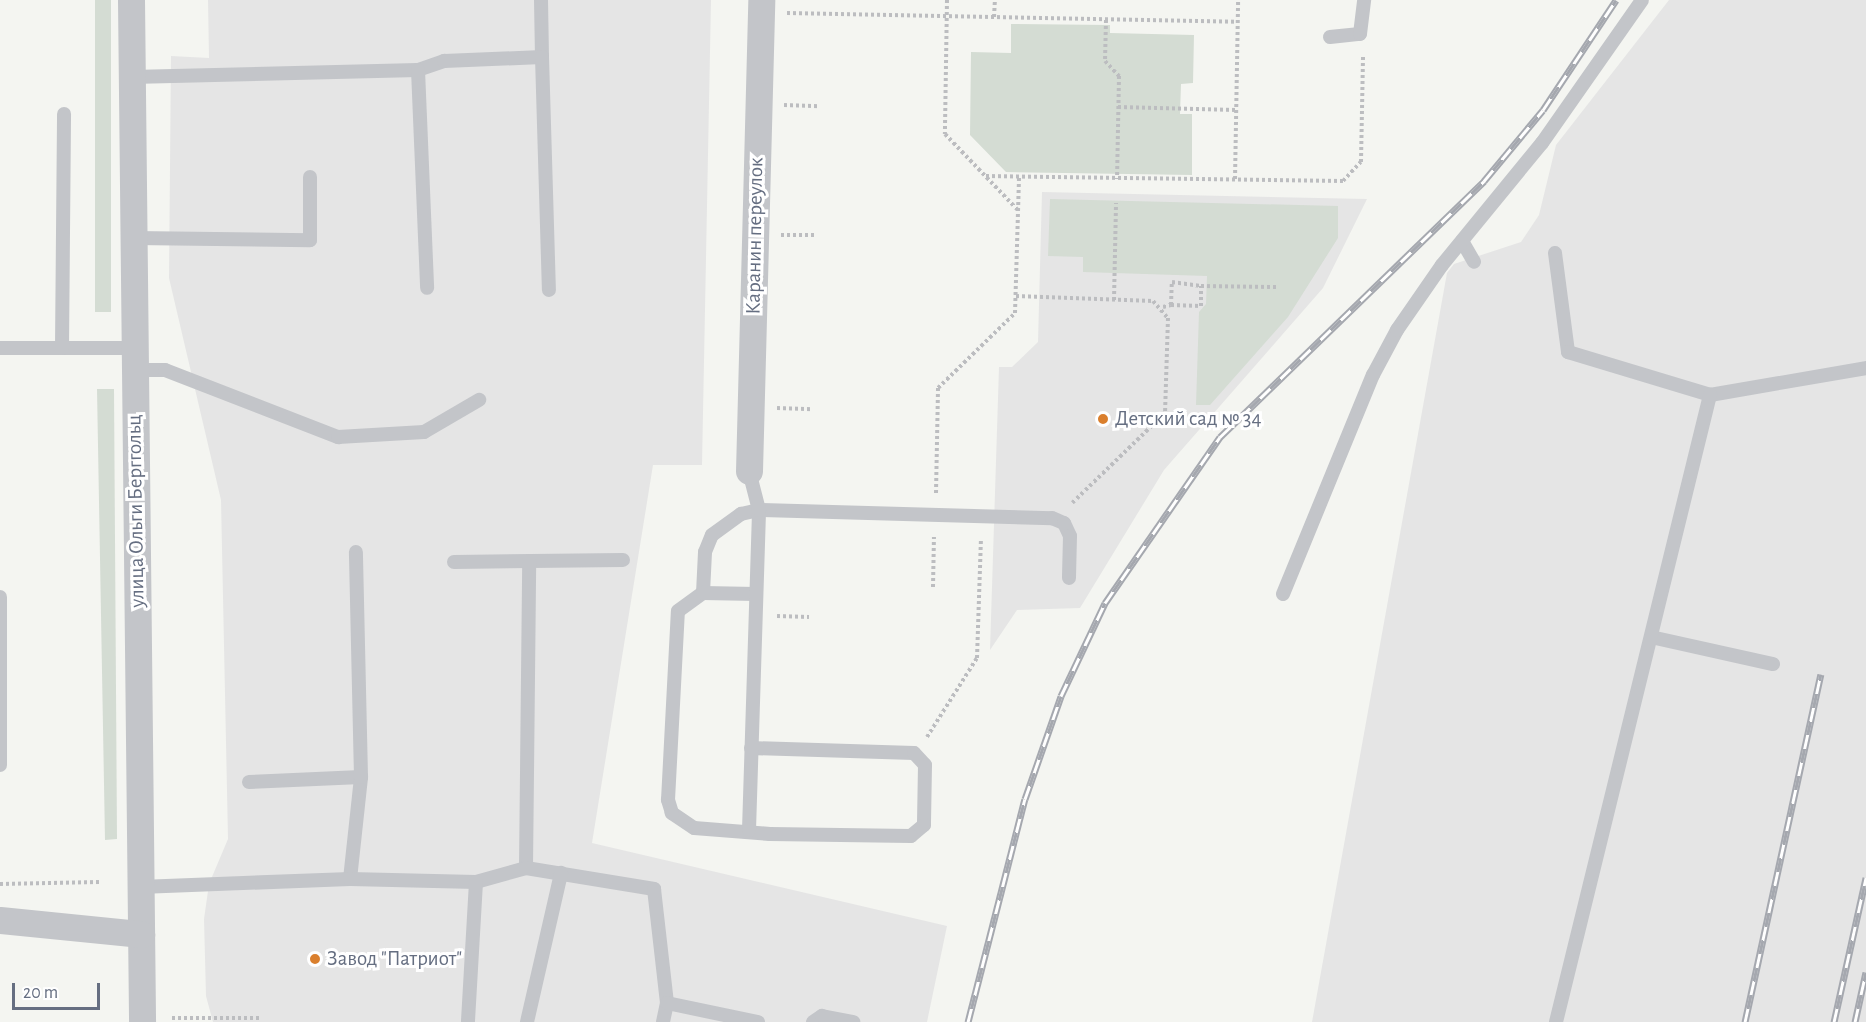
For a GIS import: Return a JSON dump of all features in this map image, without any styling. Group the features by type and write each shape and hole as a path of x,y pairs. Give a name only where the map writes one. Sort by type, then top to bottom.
{"street":[{"name":"улица Ольги Берггольц","path":"131,0 142,1022"},
{"name":"Каранин переулок","path":"750,471 771,7"},
{"path":"0,920 141,934"}],"lane":[{"path":"541,0 549,290"},
{"path":"1330,38 1352,38 1364,26 1364,0"},
{"path":"1284,594 1373,375 1397,330 1462,241 1542,143 1642,0"},
{"path":"132,76 417,70 444,61 542,57"},
{"path":"417,70 427,288"},
{"path":"62,348 64,114"},
{"path":"134,238 310,240 310,177"},
{"path":"1462,241 1473,262"},
{"path":"1555,253 1568,352 1710,395 1866,368"},
{"path":"0,348 62,348 134,359 338,437 424,432 479,400"},
{"path":"1556,1022 1710,395"},
{"path":"749,830 759,510 750,471"},
{"path":"703,593 705,552 712,535 741,514 759,510 1052,518 1064,523 1070,536 1069,578"},
{"path":"350,879 361,777 356,552"},
{"path":"454,562 623,560"},
{"path":"526,868 529,561"},
{"path":"751,748 914,753 925,765 920,832 770,834 749,830 694,828 672,813 668,800 673,626 678,611 703,593 756,594"},
{"path":"0,597 0,765"},
{"path":"1651,637 1773,664"},
{"path":"249,782 361,777"},
{"path":"140,887 350,879 476,882 526,868 654,889 667,1003 663,1022"},
{"path":"527,1022 561,873"},
{"path":"468,1022 476,882"},
{"path":"667,1003 758,1022"},
{"path":"813,1022 822,1016 853,1022"}],"path":[{"path":"947,0 945,134 1018,210"},
{"path":"994,17 995,0"},
{"path":"1235,179 1238,0"},
{"path":"771,7 947,16 1237,22"},
{"path":"1106,20 1105,61 1119,76 1117,179"},
{"path":"986,176 1343,181 1355,174 1361,162 1364,26"},
{"path":"779,105 820,106"},
{"path":"1118,107 1236,110"},
{"path":"933,587 938,388 1015,313 1018,177"},
{"path":"1114,300 1116,203"},
{"path":"776,234 817,235"},
{"path":"1171,305 1172,282 1201,286 1277,288"},
{"path":"1163,307 1201,306 1201,286"},
{"path":"1016,296 1152,301 1163,307 1168,318 1165,413 1052,518"},
{"path":"771,408 813,409"},
{"path":"914,753 977,658 982,516"},
{"path":"776,616 809,617"},
{"path":"0,885 99,882"},
{"path":"172,1018 260,1017"}],"shaded area":[{"path":"95,0 111,0 111,312 95,312"},
{"path":"208,0 711,0 702,465 653,465 592,843 947,926 927,1022 213,1022 206,996 204,919 209,884 228,839 221,500 169,278 171,56 209,58"},
{"path":"1669,0 1866,0 1866,1022 1312,1022 1447,273 1454,264 1521,242 1539,215 1556,145"},
{"path":"1011,24 1110,25 1110,33 1194,35 1193,83 1181,84 1180,114 1192,114 1192,175 1006,172 970,135 971,52 1011,53"},
{"name":"Детский сад № 34","path":"1042,192 1367,199 1323,288 1164,470 1080,608 1017,610 990,650 999,367 1012,367 1038,342"},
{"path":"1050,199 1338,206 1338,238 1288,317 1210,405 1196,405 1199,312 1206,304 1207,276 1083,272 1083,257 1048,256"},
{"path":"97,389 114,389 117,839 105,840"}],"railway":[{"path":"968,1022 1025,799 1061,696 1105,603 1220,437 1484,181 1543,110 1616,0"},
{"path":"1745,1022 1821,674"},
{"path":"1834,1022 1866,878"},
{"path":"1855,1022 1866,972"}],"place":[{"name":"Детский сад № 34","path":"1103,419"},
{"name":"Завод \"Патриот\"","path":"315,959"}]}
